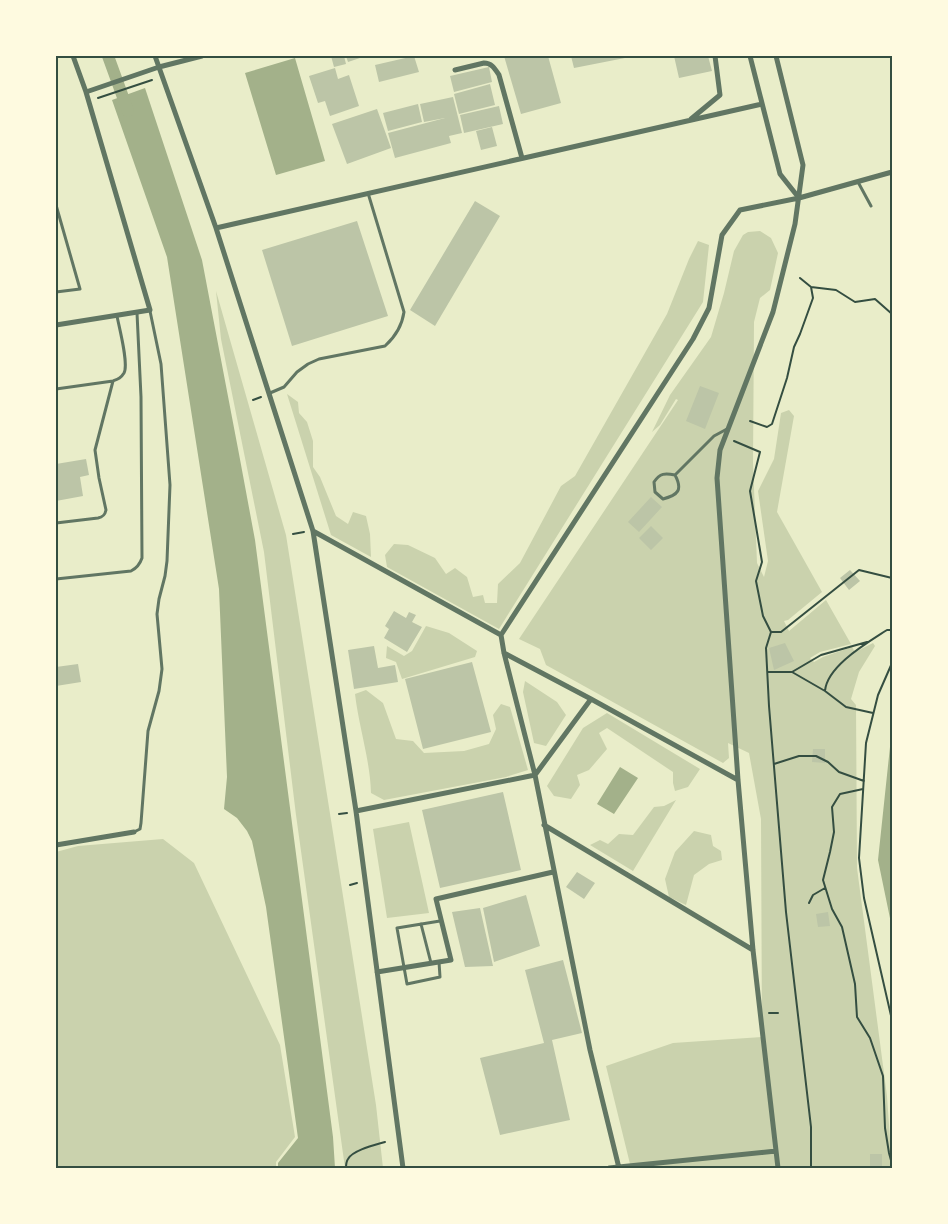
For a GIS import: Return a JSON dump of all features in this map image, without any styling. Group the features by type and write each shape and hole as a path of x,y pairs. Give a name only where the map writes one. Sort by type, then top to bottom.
{"street":[{"path":"56,325 150,310 86,92 73,56"},
{"path":"155,56 216,228 313,531 356,811 403,1168"},
{"path":"86,92 159,67 202,56"},
{"path":"690,120 720,95 715,56"},
{"path":"750,56 780,174 798,198"},
{"path":"776,56 803,165 795,224 773,312 720,450 717,478 738,780 753,950 778,1168"},
{"path":"455,70 484,63 494,67 499,75 522,158"},
{"path":"216,228 762,104"},
{"path":"619,1168 590,1050 535,775 501,635 693,339 709,308 722,235 740,210 798,198 892,172"},
{"path":"313,531 501,635"},
{"path":"504,653 738,780"},
{"path":"356,811 535,775 591,699"},
{"path":"544,825 753,950"},
{"path":"56,845 134,832"},
{"path":"377,972 451,960 436,899 553,872"},
{"path":"609,1168 776,1151"}],"lane":[{"path":"858,182 871,206"},
{"path":"269,394 285,387 297,372 319,359 385,346 392,340 403,322 404,312 368,193"},
{"path":"56,205 80,289 56,292"},
{"path":"134,832 139,830 141,823 148,731 159,691 162,669 157,614 167,561 170,485 161,364 150,310"},
{"path":"56,579 131,571 142,558 141,409 137,313"},
{"path":"56,389 112,381 122,376 125,369 117,315"},
{"path":"56,523 98,518 105,513 95,450 112,381"},
{"path":"675,476 714,436 728,428"},
{"path":"665,473 675,476 680,483 678,490 674,496 663,499 655,492 654,482 665,473"},
{"path":"56,631 56,645"},
{"path":"439,962 440,977 407,984 397,928 442,921"},
{"path":"421,924 430,963"}],"path":[{"path":"95,99 152,80"},
{"path":"800,278 812,287 836,290 855,302 875,299 892,314"},
{"path":"750,421 767,427 772,424 788,378 794,347 813,298 812,287"},
{"path":"742,444 760,452 750,491 762,562 756,581 763,616 771,632 766,648 774,764 786,912 811,1127 812,1168"},
{"path":"293,534 313,531"},
{"path":"771,632 781,632 859,570 892,579"},
{"path":"825,692 826,683 850,654 887,630 892,630"},
{"path":"768,672 792,672 821,655 870,641"},
{"path":"892,663 878,695 866,743 859,858 863,888 892,1020"},
{"path":"792,672 846,707 873,713"},
{"path":"774,764 799,756 816,756 828,762 839,772 864,782"},
{"path":"863,789 840,794 832,807 834,832 823,880 832,909 843,927 855,984 857,1017 870,1038 883,1076 885,1128 892,1164"},
{"path":"809,903 813,895 825,888"},
{"path":"346,1168 349,1156 385,1142"},
{"path":"839,1168 853,1168"}],"shaded area":[{"path":"295,58 325,161 276,175 245,73"},
{"path":"145,88 202,260 255,540 333,1137 335,1168 278,1168 278,1163 298,1138 266,907 252,841 237,818 224,809 227,777 219,589 167,257 112,100"},
{"path":"760,231 771,238 778,253 770,290 760,298 754,322 753,463 757,563 764,577 768,561 758,491 774,459 781,413 789,410 794,416 777,512 822,592 784,621 789,631 826,600 851,644 820,652 810,658 814,662 852,647 855,652 873,643 875,646 859,672 851,699 856,705 857,868 887,1096 892,1168 631,1168 606,1066 673,1043 762,1037 761,819 749,753 728,743 729,758 723,763 546,665 540,649 519,639 678,400 676,399 660,425 652,432 670,395 711,337 734,251 743,235"},
{"path":"698,241 709,245 703,302 499,629 387,567 385,555 394,544 408,545 435,558 446,574 455,568 467,577 473,597 483,595 485,603 497,603 498,584 520,563 561,486 575,476 667,314"},
{"path":"216,291 286,535 376,1105 383,1168 345,1168 296,815 264,552 221,339"},
{"path":"287,394 298,402 299,413 307,422 313,441 313,467 320,477 336,516 348,524 353,512 366,516 371,557 331,535"},
{"path":"426,626 449,633 477,651 475,657 402,679 396,662 386,658 387,646 404,656 412,651"},
{"path":"525,681 557,702 566,715 546,746 534,743 523,692"},
{"path":"366,690 383,703 396,739 413,741 424,753 464,751 489,744 496,729 493,715 501,704 510,707 528,770 506,777 384,800 371,793 369,768 355,694"},
{"path":"607,713 700,769 688,787 675,791 673,772 607,728 599,733 607,749 589,770 577,775 580,785 571,799 554,796 547,786 583,728"},
{"path":"892,728 892,928 878,860"},
{"path":"620,767 638,778 614,814 597,804"},
{"path":"676,800 633,871 590,845 600,840 608,844 619,834 633,835 654,807 664,806"},
{"path":"409,822 429,913 387,918 373,829"},
{"path":"694,831 711,835 713,846 721,851 722,860 709,864 694,875 686,905 669,897 665,879 675,852"},
{"path":"163,839 194,863 280,1045 295,1137 276,1162 276,1168 56,1168 56,852 78,846"}],"building":[{"path":"331,56 344,56 346,64 334,67"},
{"path":"346,56 366,56 348,62"},
{"path":"414,56 419,72 379,82 375,65"},
{"path":"504,56 548,56 561,103 521,114"},
{"path":"571,56 630,56 630,57 574,68"},
{"path":"674,56 708,56 712,71 679,78"},
{"path":"489,67 492,82 454,92 450,76"},
{"path":"335,68 338,79 349,75 359,106 330,116 325,101 318,103 309,76"},
{"path":"490,84 495,105 459,114 454,94"},
{"path":"453,97 462,133 449,136 451,143 395,158 388,133 445,118 424,122 420,104"},
{"path":"418,104 422,122 388,131 383,113"},
{"path":"499,106 503,124 464,133 460,115"},
{"path":"377,109 391,148 347,164 332,124"},
{"path":"492,127 497,146 481,150 476,131"},
{"path":"475,201 500,216 435,326 410,310"},
{"path":"357,221 388,316 292,346 262,250"},
{"path":"700,386 719,393 705,429 686,421"},
{"path":"86,459 89,475 80,477 83,496 56,501 56,464"},
{"path":"651,497 662,507 639,532 628,522"},
{"path":"651,526 663,538 651,550 639,538"},
{"path":"850,570 860,581 849,590 840,578"},
{"path":"394,611 406,618 409,612 416,615 412,622 422,627 407,652 384,638 389,629 385,626"},
{"path":"785,643 794,661 774,670 769,648"},
{"path":"374,646 378,668 395,665 398,682 354,689 348,650"},
{"path":"472,662 491,732 423,749 405,679"},
{"path":"78,664 81,682 56,686 56,667"},
{"path":"813,749 825,749 825,763 812,762"},
{"path":"503,792 521,870 440,888 422,810"},
{"path":"577,872 595,883 584,899 566,887"},
{"path":"526,895 540,946 494,962 483,908"},
{"path":"480,908 493,966 465,967 452,912"},
{"path":"828,912 830,926 818,927 816,914"},
{"path":"563,960 582,1033 552,1040 570,1120 500,1135 480,1058 544,1043 525,970"},
{"path":"870,1154 882,1154 882,1168 870,1167"}],"waterway":[{"path":"108,56 128,111"}]}
